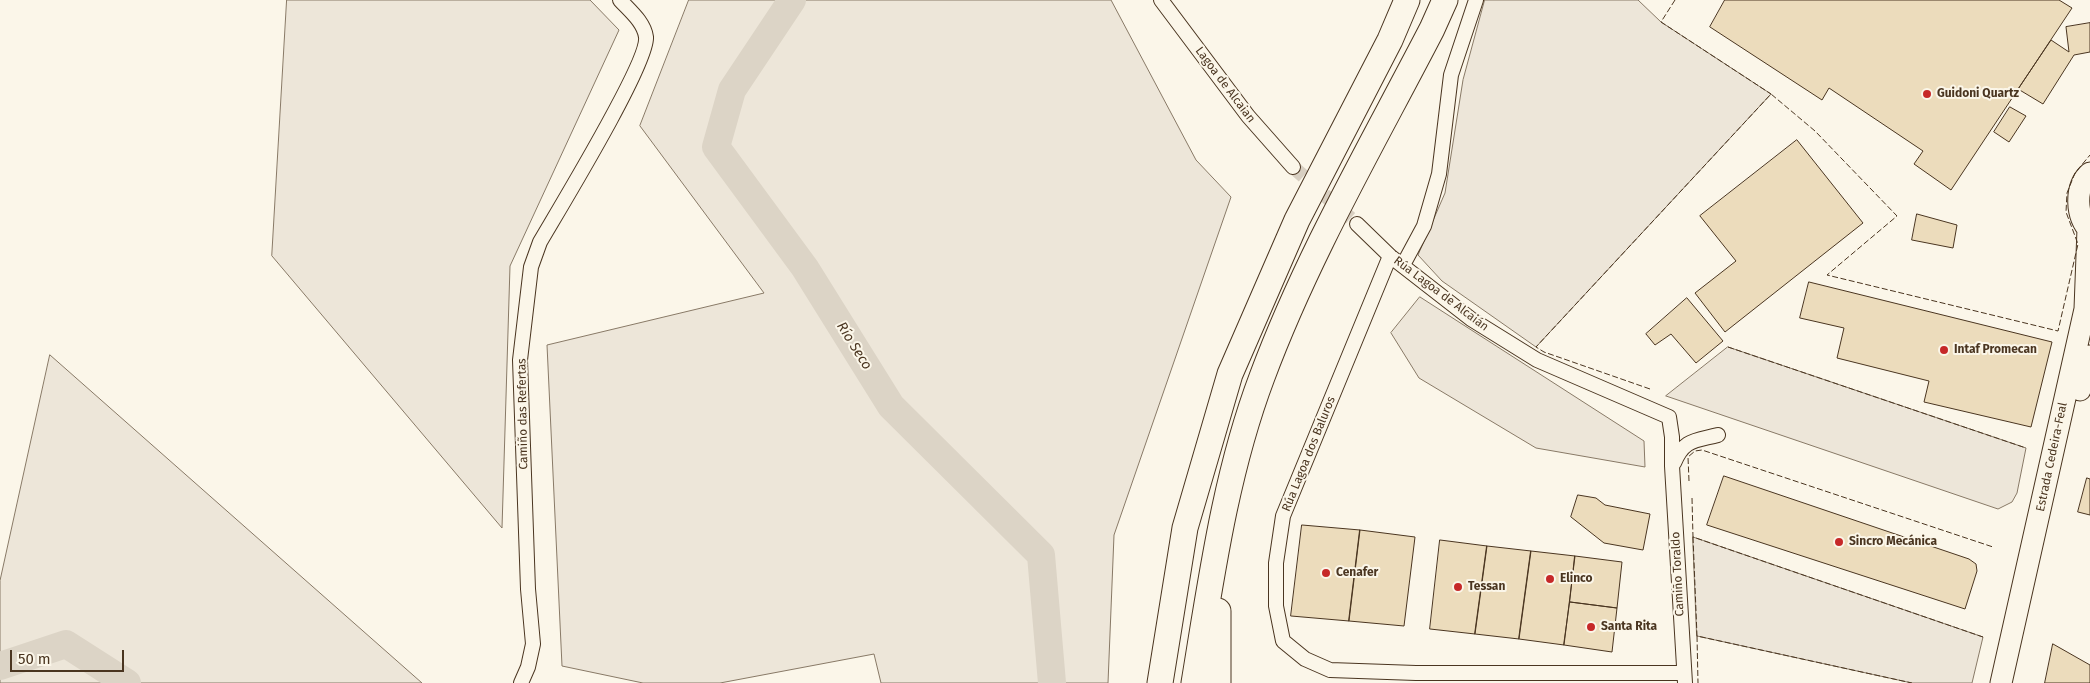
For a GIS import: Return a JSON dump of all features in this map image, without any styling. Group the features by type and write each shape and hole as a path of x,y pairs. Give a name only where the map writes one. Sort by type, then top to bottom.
{"highway":[{"path":"1143,683 1152,621 1185,528 1230,374 1298,220 1390,40 1407,0"},
{"path":"1194,683 1218,537 1245,429 1262,376 1302,282 1432,30 1444,0"},
{"path":"1160,683 1185,528"},
{"path":"1218,537 1218,683"}],"main road":[{"path":"2089,230 2079,213 2079,195 2086,176 2090,173"},
{"name":"Estrada Cedeira-Feal","path":"2001,683 2085,309 2089,230"},
{"name":"Estrada Cedeira-Feal","path":"2014,683 2073,412 2090,356"}],"street":[{"name":"Camiño das Refertas","path":"520,683 528,667 533,644 528,589 520,360 531,267 540,242 643,56 646,38 641,23 620,0"},
{"name":"Lagoa de Alcaian","path":"1161,0 1248,116 1293,167"},
{"path":"1403,265 1424,226 1439,174 1451,75 1476,0"},
{"name":"Rúa Lagoa de Alcaián","path":"1357,224 1390,256 1471,319 1537,360 1669,417"},
{"name":"Rúa Lagoa dos Baluros","path":"1390,256 1283,516 1276,564 1276,606 1283,641 1305,659 1330,670 1684,678"},
{"name":"Camiño Toraldo","path":"1669,417 1672,437 1684,678"},
{"path":"1672,466 1686,444 1718,434"}],"shaded area":[{"path":"287,0 590,0 619,30 510,266 502,528 272,256"},
{"path":"689,0 1111,0 1196,160 1231,197 1114,535 1108,683 881,683 874,654 720,683 643,683 562,666 547,345 764,293 640,126"},
{"path":"1485,0 1638,0 1661,22 1771,94 1536,347 1442,281 1418,255 1445,193 1463,80"},
{"path":"1420,297 1644,441 1645,467 1536,448 1419,378 1391,333"},
{"path":"1728,347 2026,448 2017,493 2012,502 1998,509 1666,396"},
{"path":"50,355 422,683 0,683 0,581"},
{"path":"1693,537 1983,637 1972,683 1912,683 1697,636"}],"building":[{"name":"Guidoni Quartz","path":"1725,0 2059,0 2072,8 1951,190 1914,164 1923,151 1829,88 1822,100 1710,27"},
{"path":"2090,23 2090,52 2074,55 2043,104 2018,89 2051,40 2069,52 2066,27"},
{"path":"2010,107 2026,116 2009,142 1994,132"},
{"path":"1797,140 1863,223 1725,332 1695,293 1736,261 1700,216"},
{"path":"1917,214 1957,225 1953,248 1912,240"},
{"name":"Intaf Promecan","path":"1809,282 2052,342 2031,427 1924,402 1929,381 1837,358 1844,328 1800,318"},
{"path":"1687,298 1723,341 1696,363 1671,334 1655,345 1646,334"},
{"name":"Sincro Mecánica","path":"1724,476 1969,559 1976,564 1977,571 1965,609 1707,525"},
{"path":"2087,478 2090,479 2090,515 2078,512"},
{"path":"1578,495 1596,498 1605,505 1650,514 1643,550 1604,543 1571,517"},
{"name":"Cenafer","path":"1302,525 1360,530 1349,621 1291,616"},
{"path":"1360,530 1415,537 1404,626 1349,621"},
{"name":"Tessan","path":"1440,540 1487,546 1475,634 1430,629"},
{"path":"1487,546 1531,551 1519,639 1475,634"},
{"name":"Elinco","path":"1531,551 1575,556 1564,645 1519,639"},
{"path":"1575,556 1622,562 1617,608 1570,602"},
{"name":"Santa Rita","path":"1570,602 1617,608 1612,652 1564,645"},
{"path":"2053,644 2090,665 2090,683 2045,683"}],"waterway":[{"name":"Río Seco","path":"792,0 732,90 716,147 805,268 891,406 1041,555 1052,683"},
{"path":"0,666 66,644 127,683"}],"tunnel":[{"path":"1293,167 1357,224"}],"fence":[{"path":"1675,0 1661,22 1771,94"},
{"path":"1650,389 1544,352 1536,347 1771,94 1815,131 1897,216 1827,275 2058,331 2078,244 2066,212 2067,193 2075,173 2090,155"},
{"path":"1728,347 2026,448"},
{"path":"1689,481 1688,457 1695,451 1702,450 1993,547"},
{"path":"1692,498 1693,537 1983,637"},
{"path":"1693,537 1697,636 1912,683"},
{"path":"1697,636 1698,683"}],"place":[{"name":"Guidoni Quartz","path":"1927,94"},
{"name":"Intaf Promecan","path":"1944,350"},
{"name":"Sincro Mecánica","path":"1839,542"},
{"name":"Cenafer","path":"1326,573"},
{"name":"Elinco","path":"1550,579"},
{"name":"Tessan","path":"1458,587"},
{"name":"Santa Rita","path":"1591,627"}]}
